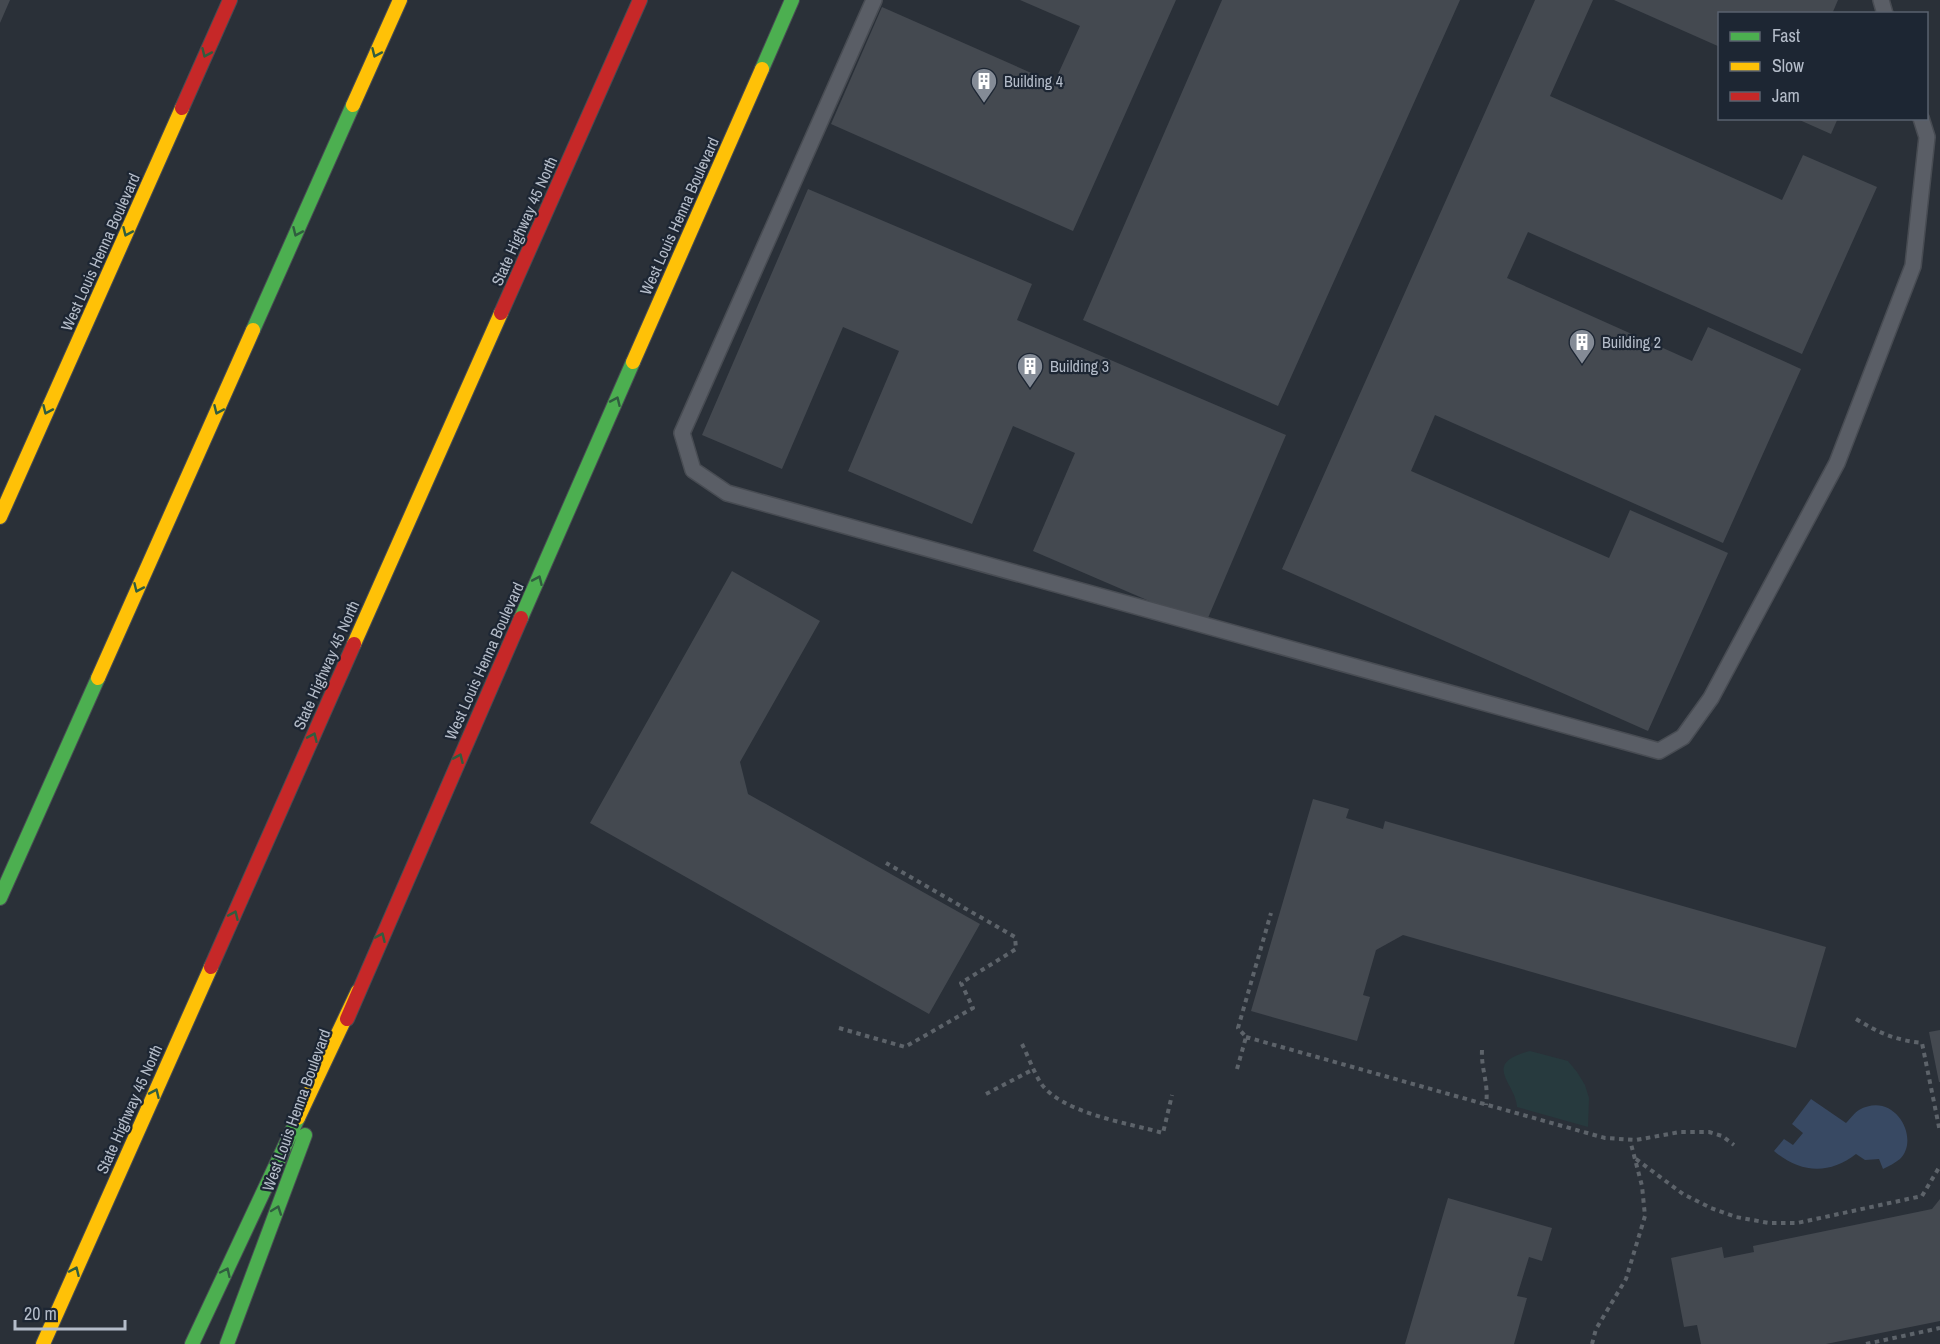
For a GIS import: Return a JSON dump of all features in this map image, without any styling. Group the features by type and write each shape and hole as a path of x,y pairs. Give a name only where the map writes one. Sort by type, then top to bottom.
{"main road":[{"name":"West Louis Henna Boulevard","path":"0,517 230,0"},
{"path":"0,898 400,0"},
{"name":"State Highway 45 North","path":"43,1344 640,0"},
{"name":"West Louis Henna Boulevard","path":"228,1344 358,991 792,0"},
{"path":"192,1344 358,991"}],"lane":[{"path":"874,0 682,433 693,470 726,493 1659,751 1683,737 1711,698 1837,463 1913,266 1934,135 1923,120"}],"path":[{"path":"839,1028 905,1047 973,1008 961,983 1016,949 1015,937 886,863"},
{"path":"1271,913 1238,1028 1246,1037 1605,1138 1630,1140 1680,1132 1709,1132 1722,1136 1734,1145"},
{"path":"1856,1019 1878,1033 1900,1040 1922,1043 1940,1132"},
{"path":"1237,1069 1246,1037"},
{"path":"1022,1044 1041,1083 1060,1101 1086,1112 1163,1133 1172,1095"},
{"path":"1482,1050 1481,1061 1488,1091 1486,1105"},
{"path":"986,1094 1034,1068"},
{"path":"1592,1344 1596,1329 1626,1279 1645,1216 1642,1186 1630,1140"},
{"path":"1636,1159 1683,1194 1711,1208 1736,1217 1769,1223 1797,1223 1922,1196 1940,1166"},
{"path":"1866,1344 1940,1329"}],"green space":[{"path":"1530,1051 1568,1061 1577,1072 1585,1085 1589,1098 1588,1127 1517,1107 1504,1075 1504,1068 1507,1062 1515,1056"}],"water":[{"path":"1811,1099 1846,1123 1859,1110 1872,1106 1883,1106 1893,1111 1905,1129 1906,1150 1900,1159 1883,1169 1879,1159 1865,1160 1856,1154 1846,1161 1825,1168 1815,1169 1794,1164 1774,1151 1784,1139 1793,1145 1803,1133 1792,1124"}],"building":[{"path":"0,0 10,0 0,23"},
{"name":"Building 4","path":"1020,0 1176,0 1073,231 831,124 882,7 1054,83 1080,26"},
{"path":"1222,0 1460,0 1278,406 1083,320"},
{"name":"Building 2","path":"1535,0 1593,0 1550,96 1782,200 1803,155 1877,187 1802,354 1528,232 1507,278 1692,361 1708,327 1801,369 1723,543 1435,415 1411,471 1609,558 1630,510 1728,553 1648,731 1282,569"},
{"path":"1614,0 1838,0 1833,12 1718,12 1718,46"},
{"path":"1800,120 1837,120 1831,134"},
{"name":"Building 3","path":"808,189 1032,284 1017,320 1286,435 1205,625 1033,551 1075,453 1013,426 972,524 848,471 899,351 843,327 782,469 702,435"},
{"path":"732,571 820,621 740,762 748,794 980,924 929,1014 590,823"},
{"path":"1313,799 1349,809 1346,818 1383,829 1385,821 1826,947 1796,1048 1403,935 1376,950 1363,995 1370,997 1357,1041 1251,1011"},
{"path":"1940,1030 1940,1082 1939,1082 1929,1032"},
{"path":"1448,1198 1552,1228 1542,1261 1529,1257 1517,1296 1527,1298 1514,1344 1405,1344"},
{"path":"1940,1199 1940,1321 1826,1344 1701,1344 1697,1325 1684,1327 1671,1258 1722,1247 1724,1258 1754,1252 1753,1246 1932,1209"}],"traffic: fast":[{"path":"762,69 792,0"},
{"path":"253,330 353,105"},
{"path":"521,618 633,362"},
{"path":"0,898 98,678"},
{"path":"192,1344 298,1118"},
{"path":"227,1344 305,1135"}],"traffic: slow":[{"path":"353,105 400,0"},
{"path":"633,362 762,69"},
{"path":"0,517 182,108"},
{"path":"354,644 501,313"},
{"path":"98,678 253,330"},
{"path":"43,1344 211,967"},
{"path":"298,1118 358,991"}],"traffic: jam":[{"path":"182,108 230,0"},
{"path":"501,313 640,0"},
{"path":"347,1019 521,618"},
{"path":"211,967 354,644"}],"place":[{"name":"Building 4","path":"984,104"},
{"name":"Building 2","path":"1582,365"},
{"name":"Building 3","path":"1030,389"}]}
